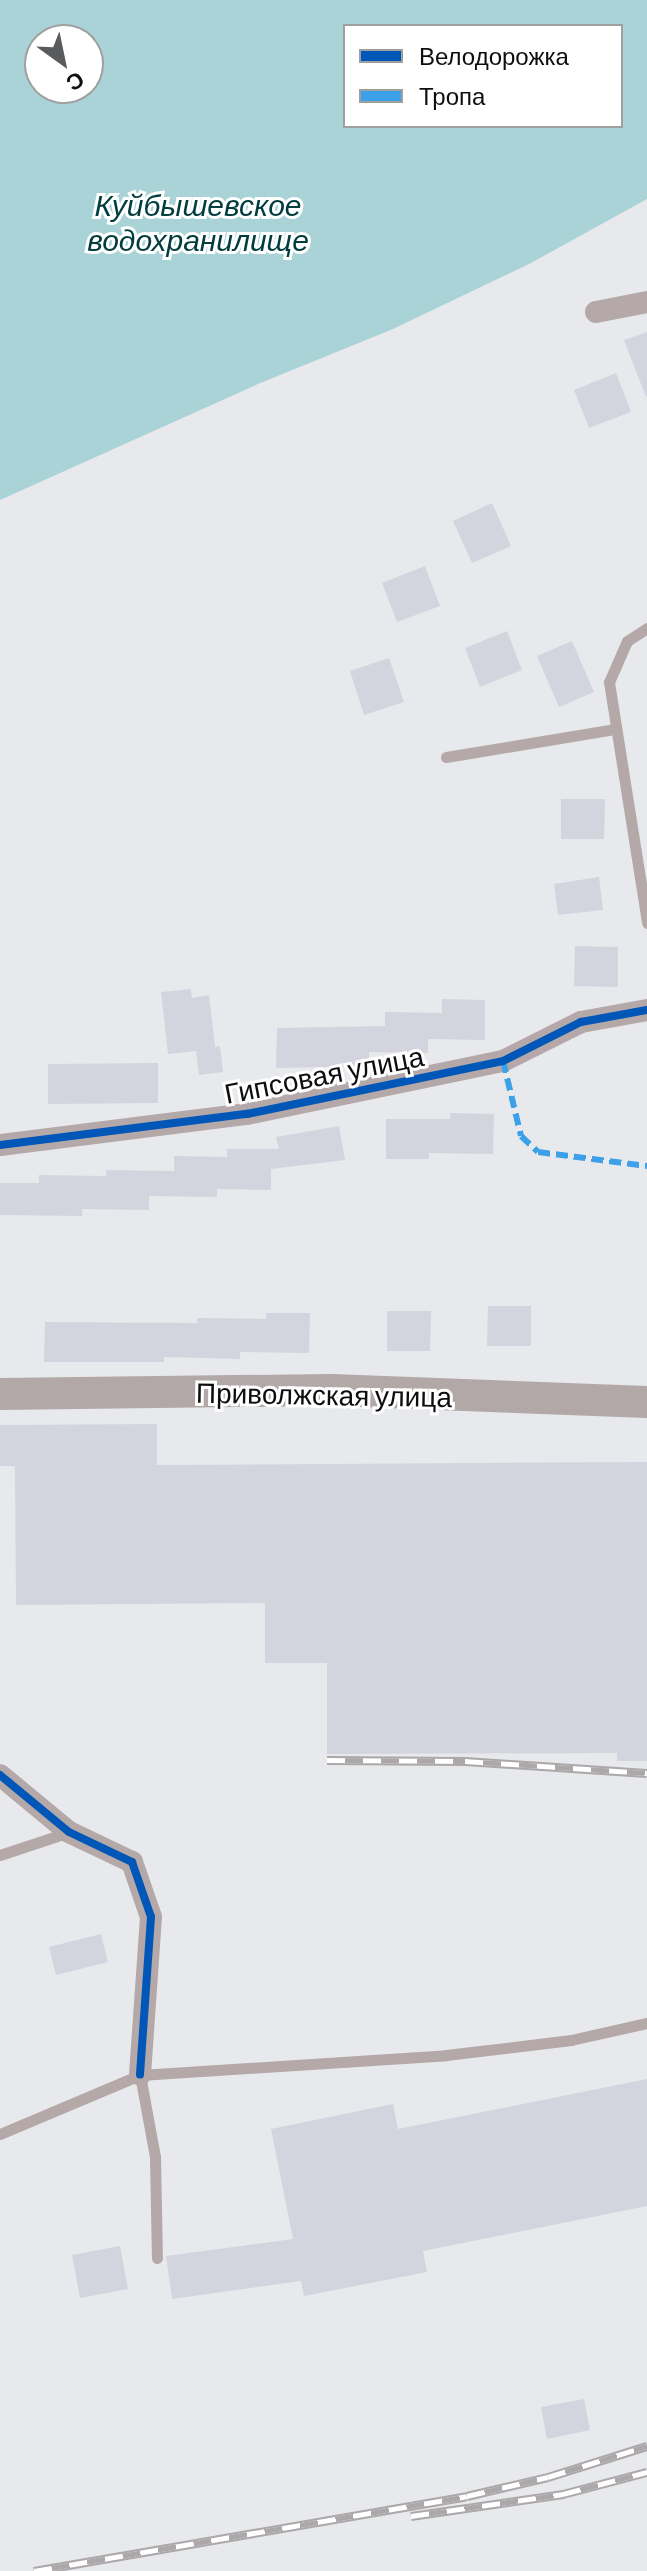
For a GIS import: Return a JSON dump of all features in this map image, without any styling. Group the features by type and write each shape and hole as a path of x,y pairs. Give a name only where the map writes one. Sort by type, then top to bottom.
{"main road":[{"name":"Приволжская улица","path":"0,1394 332,1390 647,1402"}],"street":[{"path":"596,312 647,302"},
{"name":"Гипсовая улица","path":"0,1145 247,1114 503,1061 581,1022 647,1010"},
{"path":"0,1775 69,1832 132,1862 151,1917 140,2075"}],"lane":[{"path":"647,628 627,641 609,682 647,923"},
{"path":"446,757 616,729"},
{"path":"0,1855 69,1832"},
{"path":"0,2134 140,2075 446,2055 571,2040 647,2023"},
{"path":"140,2075 155,2157 157,2258"}],"water":[{"name":"Куйбышевское водохранилище","path":"0,0 647,0 647,199 529,264 393,329 258,384 0,500"}],"building":[{"path":"647,332 647,396 646,397 624,340"},
{"path":"616,373 631,412 589,428 574,390"},
{"path":"492,503 511,546 472,563 453,521"},
{"path":"425,566 440,606 397,622 382,583"},
{"path":"507,631 522,670 480,687 465,648"},
{"path":"572,641 594,692 559,707 537,656"},
{"path":"389,658 404,702 364,715 350,671"},
{"path":"561,799 605,799 604,839 561,839"},
{"path":"599,877 603,910 558,915 554,884"},
{"path":"575,946 618,947 618,987 574,986"},
{"path":"191,989 192,998 209,995 215,1047 220,1046 223,1072 199,1075 196,1051 168,1054 161,992"},
{"path":"442,999 485,1000 485,1040 428,1039 428,1053 369,1052 369,1066 276,1068 277,1028 385,1026 385,1012 442,1013"},
{"path":"158,1063 158,1103 48,1104 48,1064"},
{"path":"450,1113 494,1114 493,1154 429,1153 429,1159 386,1159 386,1119 450,1119"},
{"path":"339,1126 345,1160 271,1169 271,1190 217,1189 217,1197 149,1196 149,1210 82,1209 82,1216 0,1215 0,1183 39,1183 39,1175 106,1176 106,1170 174,1171 174,1156 227,1157 227,1149 279,1149 276,1137"},
{"path":"488,1306 531,1306 531,1346 487,1346"},
{"path":"387,1311 431,1311 430,1351 387,1351"},
{"path":"266,1313 310,1313 309,1353 240,1352 240,1359 164,1357 164,1362 44,1362 45,1322 197,1323 197,1318 266,1319"},
{"path":"157,1424 157,1465 647,1462 647,1761 617,1761 617,1753 327,1754 327,1663 265,1663 265,1603 16,1605 15,1466 0,1466 0,1425"},
{"path":"101,1934 108,1962 56,1975 49,1947"},
{"path":"647,2079 647,2206 423,2251 427,2272 304,2296 301,2281 172,2299 166,2256 293,2239 271,2129 393,2104 398,2129"},
{"path":"120,2246 128,2289 80,2298 72,2255"},
{"path":"584,2399 590,2430 547,2439 541,2407"}],"railway":[{"path":"327,1760 465,1761 647,1773"},
{"path":"34,2571 467,2496 548,2477 647,2446"},
{"path":"411,2516 563,2494 647,2472"}],"marked path":[{"path":"503,1061 521,1136 538,1152 647,1166"}],"cycle path":[{"path":"0,1145 247,1114 503,1061 581,1022 647,1010"},
{"path":"0,1775 69,1832 132,1862 151,1917 140,2075"}]}
